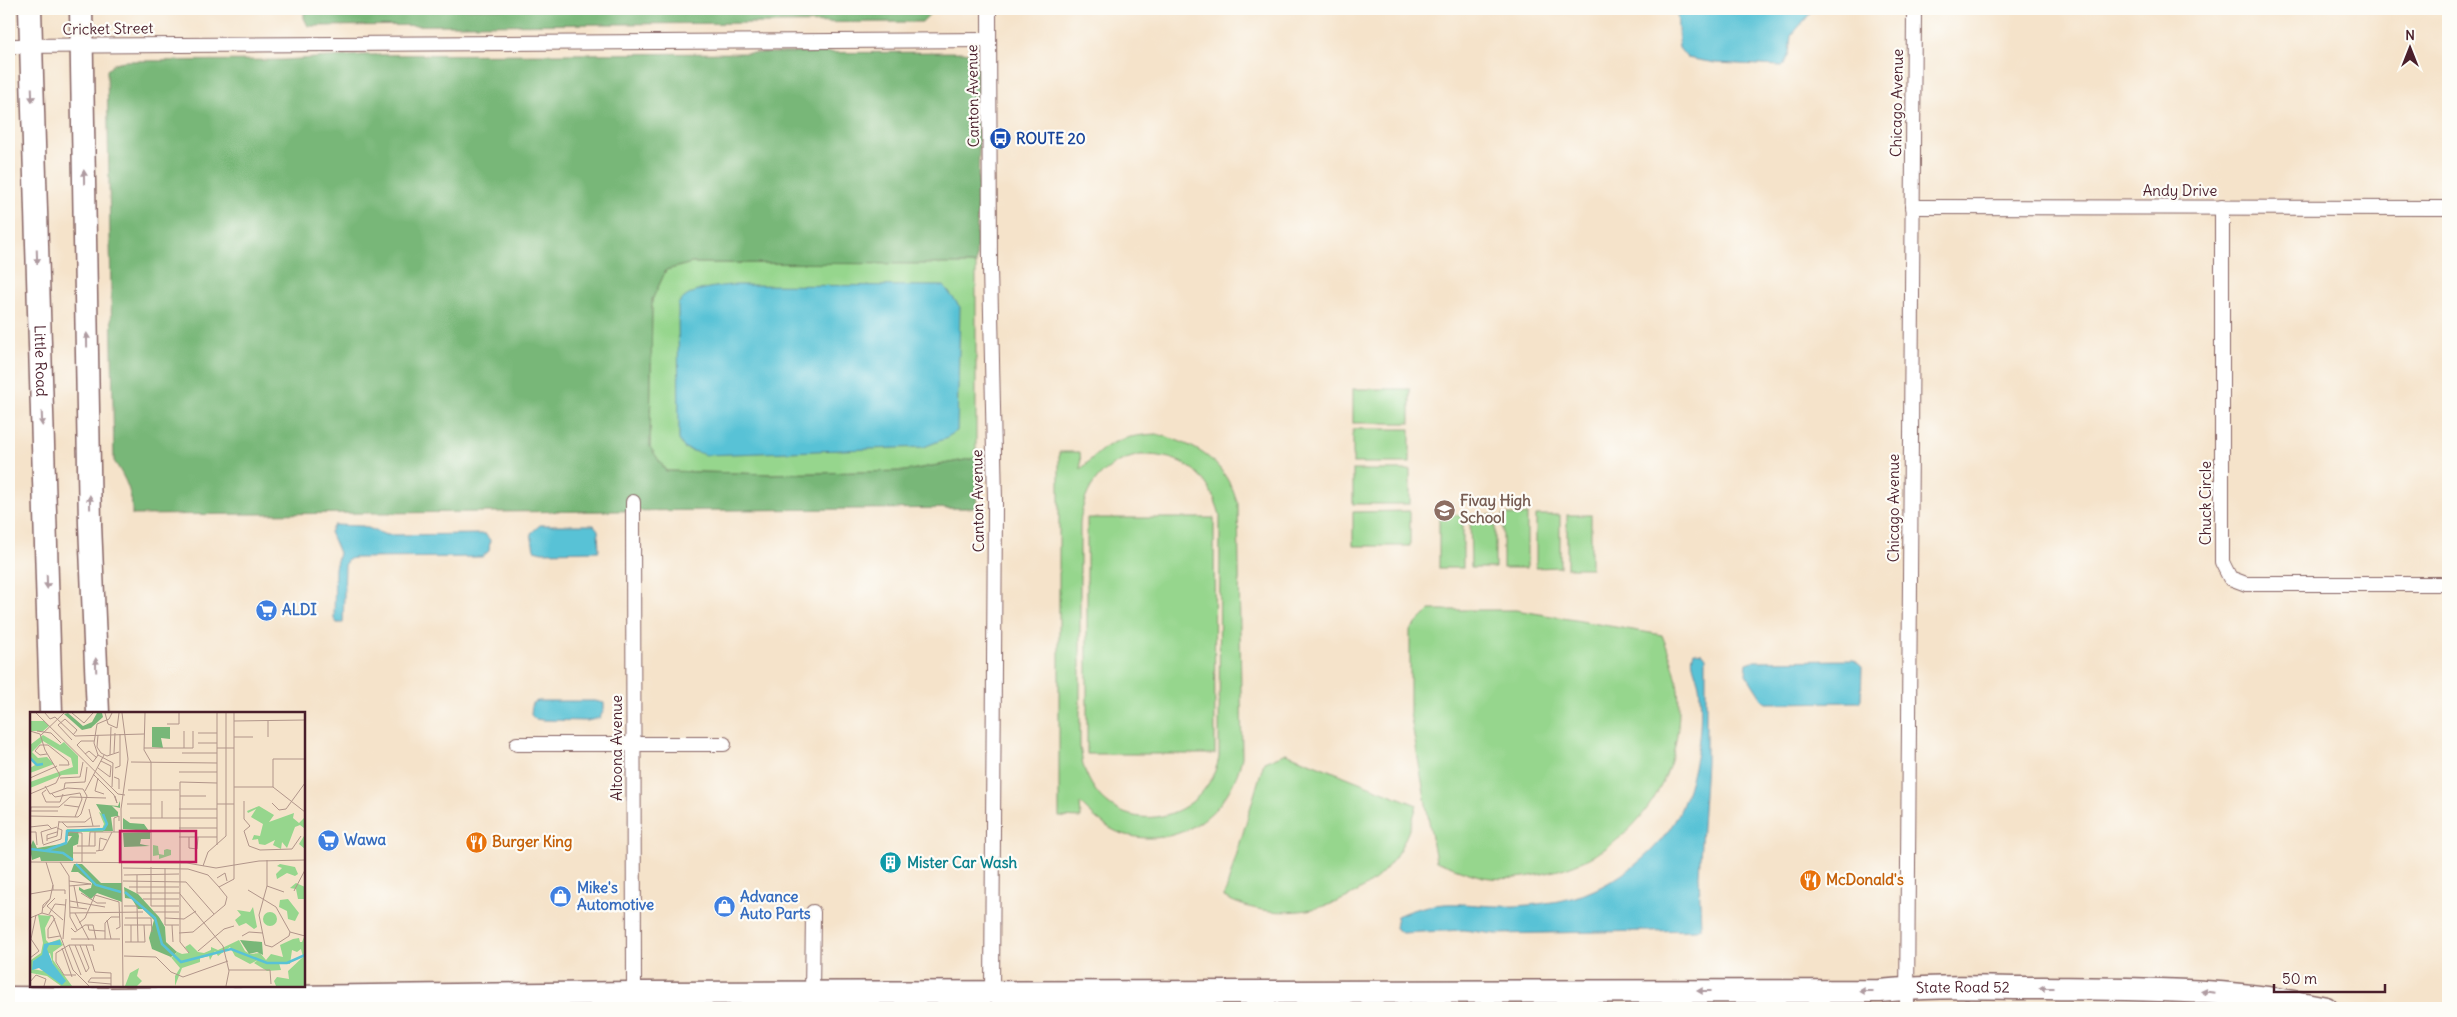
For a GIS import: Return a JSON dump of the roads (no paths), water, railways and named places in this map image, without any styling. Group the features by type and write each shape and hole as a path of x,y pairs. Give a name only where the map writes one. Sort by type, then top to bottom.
{"main road":[{"name":"Little Road","path":"30,9 51,712"},
{"path":"81,9 90,524 98,712"},
{"name":"State Road 52","path":"9,998 300,997 636,1003 812,994 985,1001 1212,993 1525,990 1880,991 1907,998 2178,989 2292,1001 2326,1008"},
{"path":"1183,1008 1212,993"},
{"path":"260,1008 300,997"}],"street":[{"name":"Canton Avenue","path":"985,1001 995,501 989,9"},
{"name":"Chicago Avenue","path":"1907,998 1914,9"},
{"name":"Cricket Street","path":"9,46 988,40"},
{"name":"Andy Drive","path":"1912,207 2448,208"},
{"name":"Chuck Circle","path":"2222,207 2222,562 2230,578 2246,584 2448,584"},
{"name":"Altoona Avenue","path":"632,502 636,1003"},
{"path":"517,744 724,744"},
{"path":"812,994 813,912"}],"water":[{"path":"1677,9 1814,9 1791,36 1789,53 1783,66 1715,63 1687,58 1679,48"},
{"path":"730,285 944,286 960,307 957,431 944,439 924,447 706,455 684,448 679,440 678,304 695,292"},
{"path":"334,525 363,526 386,535 485,534 490,540 489,551 482,557 353,558 347,560 345,566 343,623 337,623 334,619 335,568 339,553 330,532"},
{"path":"540,525 594,525 598,530 599,551 542,552 534,550 531,533"},
{"path":"1694,652 1703,653 1706,657 1706,762 1699,875 1701,928 1697,930 1496,934 1463,930 1402,933 1395,928 1397,916 1429,906 1457,904 1516,906 1576,897 1608,883 1648,854 1670,829 1678,815 1693,773 1701,715 1699,685 1692,660"},
{"path":"1854,660 1862,667 1861,699 1859,702 1767,703 1762,699 1746,674 1747,663 1753,661"},
{"path":"538,701 595,701 604,703 604,709 600,718 587,721 542,720 535,719 531,715 532,703"}],"place":[{"name":"ROUTE 20","path":"1000,139"},
{"name":"Fivay High School","path":"1444,510"},
{"name":"ALDI","path":"266,610"},
{"name":"Wawa","path":"328,840"},
{"name":"Burger King","path":"476,842"},
{"name":"Mister Car Wash","path":"891,863"},
{"name":"McDonald's","path":"1810,880"},
{"name":"Mike's Automotive","path":"561,897"},
{"name":"Advance Auto Parts","path":"724,906"}]}
